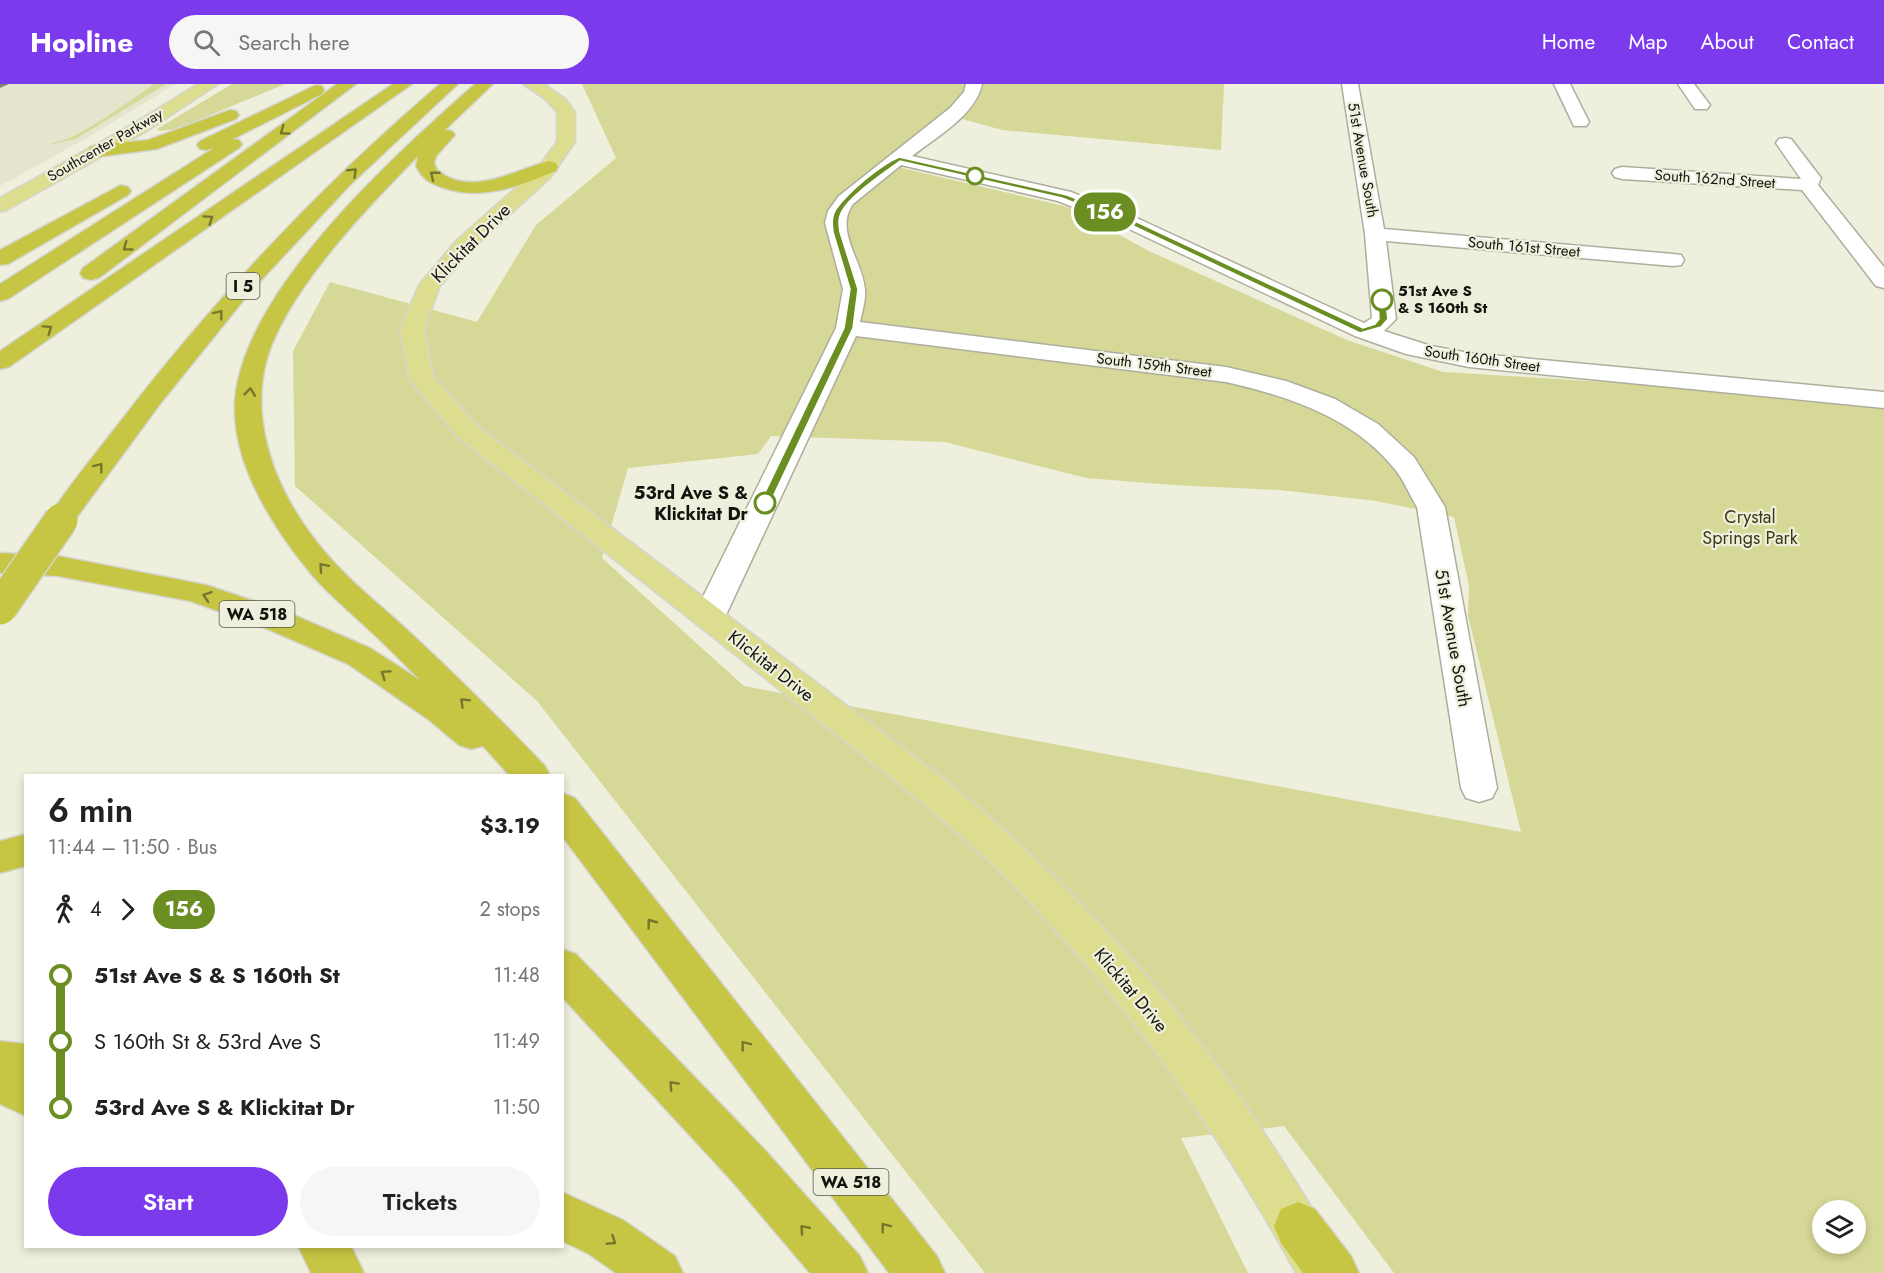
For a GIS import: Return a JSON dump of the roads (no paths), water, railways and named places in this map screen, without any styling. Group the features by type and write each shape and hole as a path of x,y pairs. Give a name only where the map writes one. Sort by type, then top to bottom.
{"highway":[{"path":"97,151 151,145 244,109 297,84"},
{"path":"159,170 328,84"},
{"path":"0,294 328,84"},
{"path":"74,287 348,84"},
{"path":"0,362 404,84"},
{"name":"I 5","path":"0,608 64,514 231,299 324,200 405,121 450,84"},
{"path":"486,88 429,153 424,162 429,173 435,178 495,194 506,201 508,206"},
{"path":"486,88 429,133 340,227 304,270 275,315 255,361 248,400 256,454 288,519 322,568 470,708 530,774"},
{"path":"139,128 138,137 150,139 193,129"},
{"path":"459,186 479,188 501,185 549,167"},
{"path":"0,261 136,183"},
{"path":"0,340 46,307"},
{"name":"WA 518","path":"0,563 58,566 195,592 276,620 359,656 441,711 518,774"},
{"name":"WA 518","path":"564,810 920,1273"},
{"path":"0,857 24,851"},
{"path":"564,969 748,1165 843,1273"},
{"path":"0,1062 24,1065"},
{"path":"0,1080 24,1093"},
{"path":"564,1217 606,1237 658,1273"},
{"path":"1298,1226 1334,1273"},
{"path":"323,1248 339,1273"}],"main road":[{"name":"Southcenter Parkway","path":"0,191 184,84"},
{"name":"Southcenter Parkway","path":"0,206 139,128 210,84"},
{"path":"139,128 175,113 226,84"},
{"name":"Klickitat Drive","path":"531,84 558,102 568,116 570,123 567,141 549,167 440,271 423,296 412,336 419,374 435,401 450,417 955,810 1022,868 1074,921 1144,1003 1200,1077 1298,1226 1323,1273"}],"street":[{"path":"709,618 848,328 854,289 835,223 838,211 865,183 899,159 956,112 972,93 974,84"},
{"name":"51st Avenue South","path":"1350,84 1376,234 1384,319 1378,326 1363,331"},
{"path":"1562,84 1580,122"},
{"path":"1686,84 1701,105"},
{"path":"1785,143 1811,178 1808,184 1884,281"},
{"name":"South 160th Street","path":"899,159 1064,196 1134,224 1402,347 1458,359 1884,400"},
{"name":"South 162nd Street","path":"1622,173 1808,184"},
{"name":"South 161st Street","path":"1376,234 1673,260"},
{"name":"South 159th Street","path":"848,328 1197,370 1278,386 1316,400 1366,428 1400,458 1423,490"},
{"name":"51st Avenue South","path":"1423,490 1431,507 1479,788"}],"place":[{"name":"51st Ave S & S 160th St","path":"1382,300"},
{"name":"53rd Ave S & Klickitat Dr","path":"765,503"}],"park label":[{"name":"Crystal Springs Park","path":"1750,527"}]}
